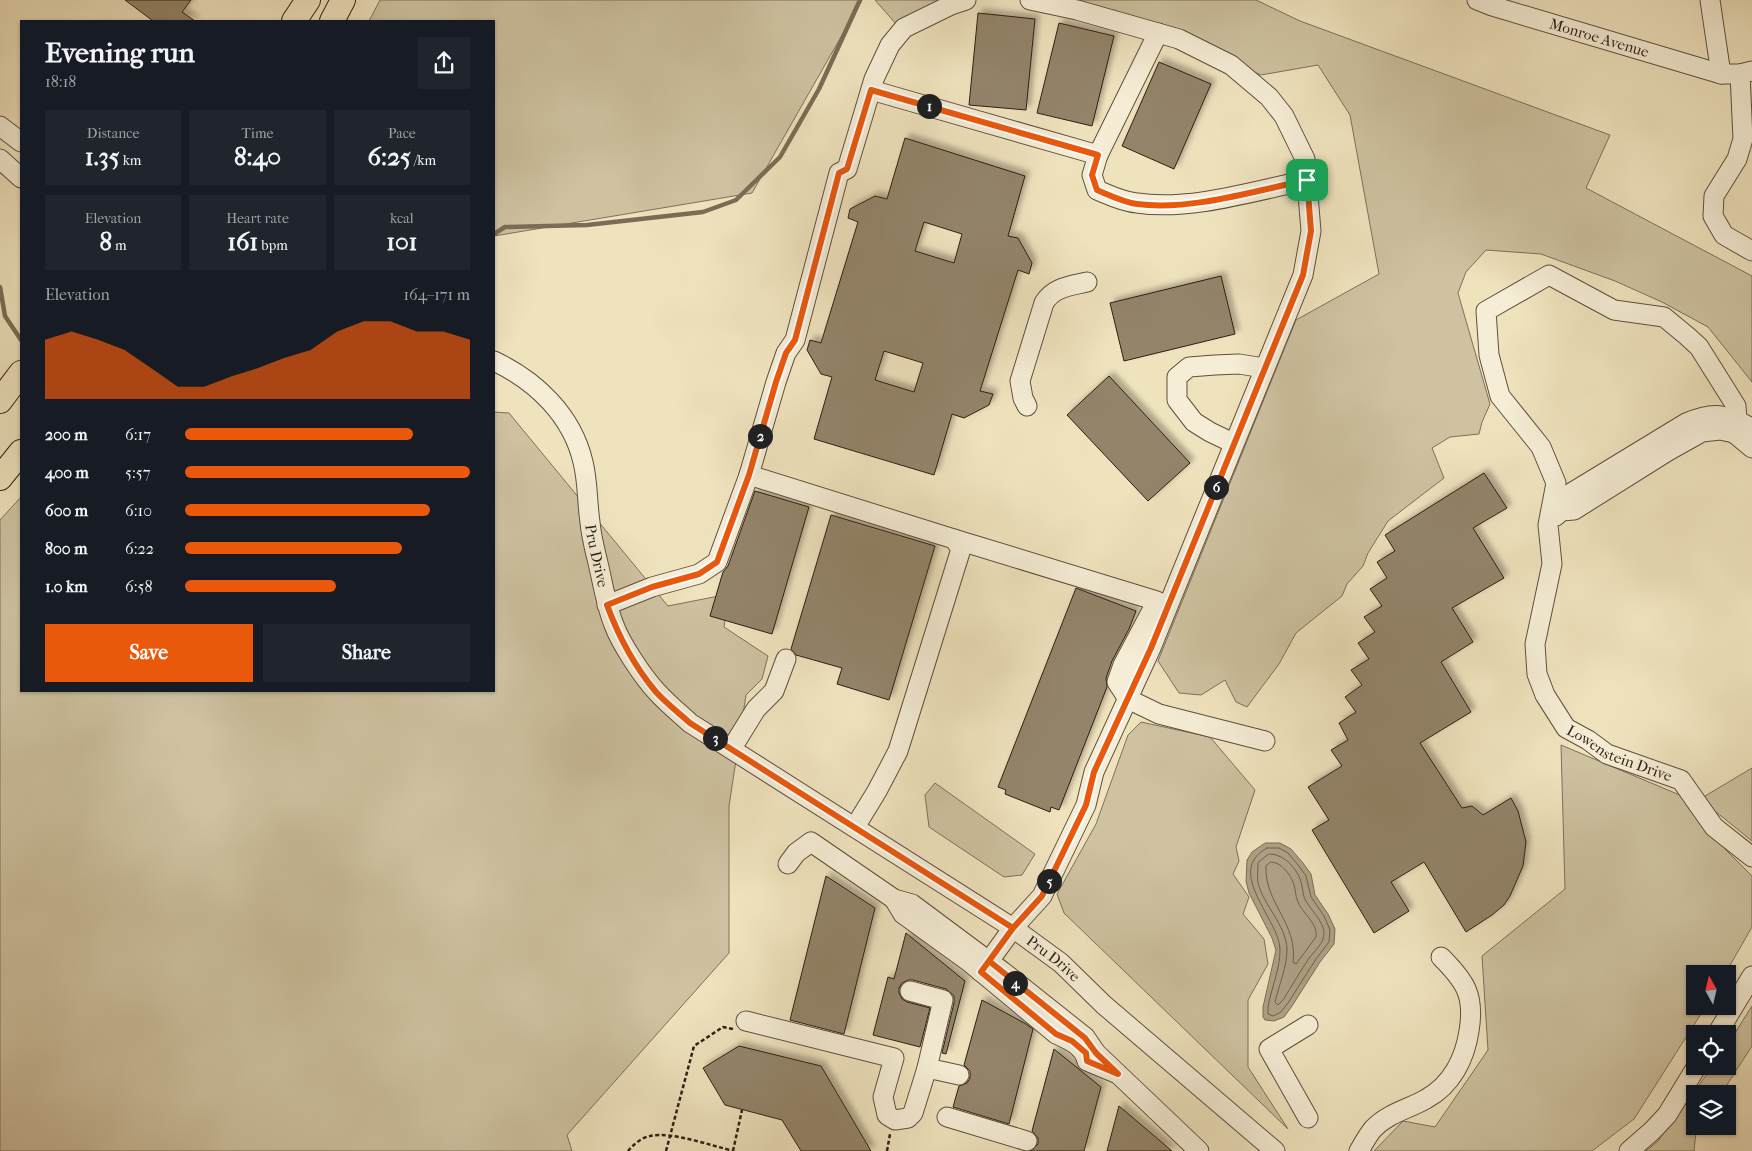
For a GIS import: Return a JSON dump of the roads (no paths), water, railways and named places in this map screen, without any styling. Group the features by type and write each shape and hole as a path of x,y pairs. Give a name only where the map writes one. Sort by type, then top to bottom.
{"main road":[{"path":"295,20 308,0"},
{"path":"333,20 343,0"},
{"path":"0,401 20,374"},
{"path":"0,478 20,453"}],"street":[{"path":"607,605 652,587 699,574 717,562 749,475 786,353 795,340 839,173 847,169 874,79 890,45 904,28 951,5 966,0"},
{"path":"985,966 1013,928 1042,896 1086,805 1094,772 1151,648 1303,275 1311,231 1305,159 1284,116 1269,97 1231,65 1179,39 1077,10 1030,0"},
{"path":"1710,0 1721,74"},
{"name":"Monroe Avenue","path":"1487,2 1721,74 1746,73"},
{"path":"1158,33 1098,155 1092,175 1097,190 1135,203 1168,206 1210,200 1307,180"},
{"path":"1746,73 1743,139 1737,158 1714,196 1713,216 1724,235 1752,251"},
{"path":"871,90 1098,155"},
{"path":"0,126 20,141"},
{"path":"0,159 20,177"},
{"name":"Lowenstein Drive","path":"1741,427 1736,406 1699,347 1664,317 1614,310 1549,275 1486,311 1489,355 1500,396 1541,447 1556,483 1548,525 1552,564 1535,644 1537,674 1545,695 1566,728 1588,740 1607,754 1681,780 1714,827 1752,857"},
{"path":"1028,406 1023,398 1020,382 1044,303 1048,296 1056,290 1087,282"},
{"name":"Pru Drive","path":"495,362 538,388 558,410 574,435 586,476 590,524 607,605 615,627 634,661 656,692 690,723 1013,928 1061,963 1104,1004 1275,1151"},
{"path":"1233,443 1194,422 1177,400 1177,377 1189,368 1215,365 1239,364 1264,368"},
{"path":"1548,525 1561,511 1574,510 1702,432 1741,427 1752,448"},
{"path":"749,475 1157,601 1123,665 1117,682 1128,699 1159,714 1265,741"},
{"path":"855,827 898,751 961,549 954,539"},
{"path":"732,748 756,708 774,691 786,660"},
{"path":"788,864 796,853 811,842 894,899 912,904 985,966 1085,1038 1096,1053 1199,1151"},
{"path":"1359,1151 1373,1129 1388,1117 1428,1098 1453,1075 1462,1060 1471,1016 1469,993 1459,975 1441,957"},
{"path":"1722,1025 1752,976"},
{"path":"743,1026 894,1058 883,1098 887,1115 895,1120 908,1118 913,1112 927,1068 943,1000 910,991"},
{"path":"1308,1024 1269,1048 1308,1118"},
{"path":"927,1068 959,1075"},
{"path":"1629,1151 1667,1115 1691,1075"},
{"path":"947,1117 1027,1141"}],"water":[{"path":"1265,843 1280,843 1291,849 1303,863 1311,874 1315,895 1328,914 1335,929 1334,944 1284,1017 1274,1021 1265,1020 1263,1017 1263,1007 1276,950 1272,938 1249,893 1246,881 1247,860 1252,852"}],"waterway":[{"path":"495,233 505,227 587,225 703,212 736,200 780,157 819,89 860,0"},
{"path":"0,287 5,316 20,338"}]}
